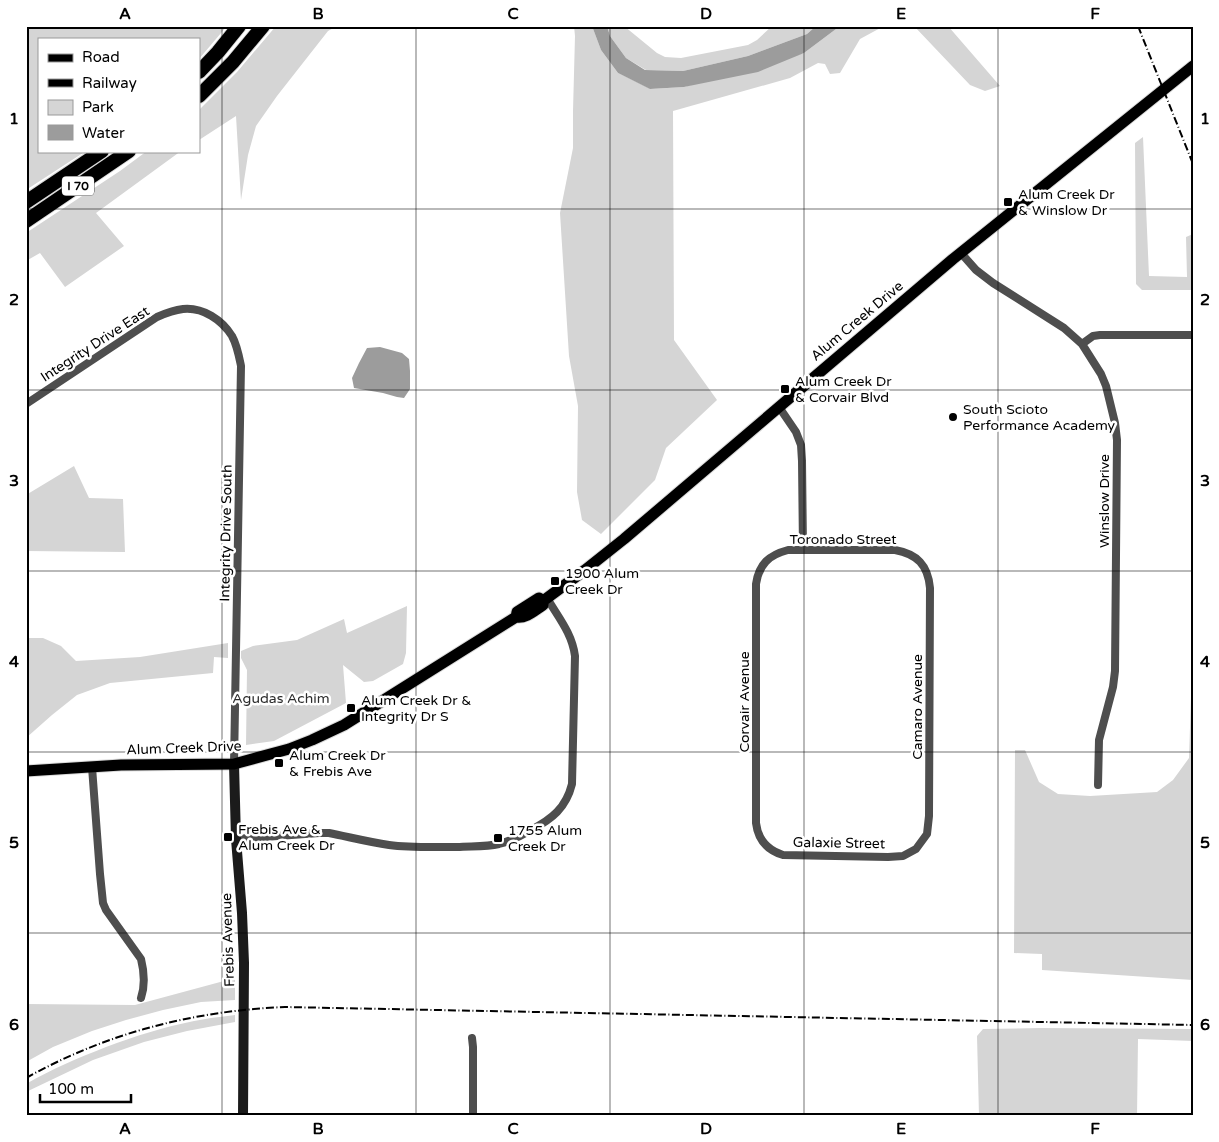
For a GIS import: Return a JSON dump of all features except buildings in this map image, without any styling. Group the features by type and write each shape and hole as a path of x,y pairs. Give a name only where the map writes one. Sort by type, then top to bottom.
{"highway":[{"path":"200,71 239,26"},
{"path":"200,95 233,62 263,26"},
{"name":"I 70","path":"26,202 101,152"},
{"name":"I 70","path":"26,221 128,152"}],"main road":[{"name":"Alum Creek Drive","path":"26,771 128,765 234,764 290,749 336,729 516,617 522,618 543,606 545,600 624,539 961,253 1193,66"},
{"name":"Frebis Avenue","path":"234,764 236,839 244,962 242,1116"}],"street":[{"name":"Winslow Drive","path":"961,253 976,270 1064,328 1082,344 1101,374 1106,386 1117,440 1115,671 1113,687 1099,740 1098,785"},
{"name":"Integrity Drive East","path":"26,404 157,317 185,309 199,310 208,314"},
{"name":"Integrity Drive South","path":"208,314 224,326 233,337 241,366 234,764"},
{"path":"1082,344 1093,336 1100,335 1193,335"},
{"path":"779,407 796,432 800,445 802,461 803,550"},
{"name":"Toronado Street","path":"765,563 775,554 788,550 895,550 910,554 922,564"},
{"name":"Corvair Avenue","path":"762,842 756,823 756,584 765,563"},
{"name":"Camaro Avenue","path":"916,849 927,834 929,816 930,588 928,575 922,564"},
{"path":"236,839 324,833 389,845 495,845 510,840 551,818 565,802 572,784 575,656 573,643 564,624 545,600"},
{"path":"92,767 103,903 141,959 144,976 141,998"},
{"name":"Galaxie Street","path":"762,842 775,852 791,856 888,857 903,856 916,849"},
{"path":"472,1038 474,1047 472,1116"}],"green space":[{"path":"35,26 227,26 200,58 200,38 38,38 38,152 84,152 26,190 26,31"},
{"path":"276,26 337,26 328,31 256,126 248,155 241,200 236,116 200,139 200,109 237,72"},
{"path":"574,26 592,26 601,50 618,73 651,89 684,87 804,53 840,26 884,26 860,39 840,73 830,74 825,64 818,63 790,78 673,111 674,340 717,400 666,448 655,480 601,534 582,520 577,492 578,406 569,356 560,213 573,148"},
{"path":"607,26 624,26 657,53 665,57 681,58 748,45 757,40 772,26 816,26 807,34 748,56 683,71 646,70 626,58 610,36"},
{"path":"914,26 948,26 1000,86 985,91 970,85"},
{"path":"1143,137 1149,276 1187,277 1186,237 1193,234 1193,290 1142,290 1136,284 1135,143"},
{"path":"146,152 180,152 96,213 124,246 65,287 40,253 26,261 26,233"},
{"path":"74,466 89,498 123,499 125,552 26,551 26,495"},
{"name":"Agudas Achim","path":"407,606 406,653 403,664 373,681 364,682 343,665 346,703 274,741 246,745 247,670 241,658 241,651 253,646 297,640 344,619 347,633"},
{"path":"1193,635 1193,980 1042,970 1042,954 1014,953 1015,750 1025,750 1039,782 1058,794 1090,796 1157,792 1173,780 1189,758"},
{"path":"26,638 43,638 61,646 76,661 140,657 228,643 228,658 214,657 213,673 110,683 77,695 26,738"},
{"path":"235,978 235,1000 201,1002 126,1020 53,1047 26,1062 26,1004 135,1005"},
{"path":"235,1015 235,1022 187,1031 144,1042 93,1060 26,1092 26,1084 55,1069 117,1043 183,1023"},
{"path":"983,1029 1193,1029 1193,1041 1138,1039 1137,1116 979,1116 977,1036"}],"water":[{"path":"592,26 607,26 610,36 626,58 645,70 683,71 748,56 807,34 816,26 840,26 804,53 758,72 684,87 650,89 618,73 601,50"},
{"path":"380,347 402,353 409,359 410,389 404,398 354,388 352,378 367,348"}],"railway":[{"path":"1138,26 1193,164"},
{"path":"26,1078 88,1048 151,1027 217,1013 285,1007 1193,1025"}],"place":[{"name":"Alum Creek Dr & Winslow Dr","path":"1008,202"},
{"name":"Alum Creek Dr & Corvair Blvd","path":"785,389"},
{"name":"South Scioto Performance Academy","path":"953,417"},
{"name":"1900 Alum Creek Dr","path":"555,581"},
{"name":"Alum Creek Dr & Integrity Dr S","path":"351,708"},
{"name":"Alum Creek Dr & Frebis Ave","path":"279,763"},
{"name":"Frebis Ave & Alum Creek Dr","path":"228,837"},
{"name":"1755 Alum Creek Dr","path":"498,838"}]}
